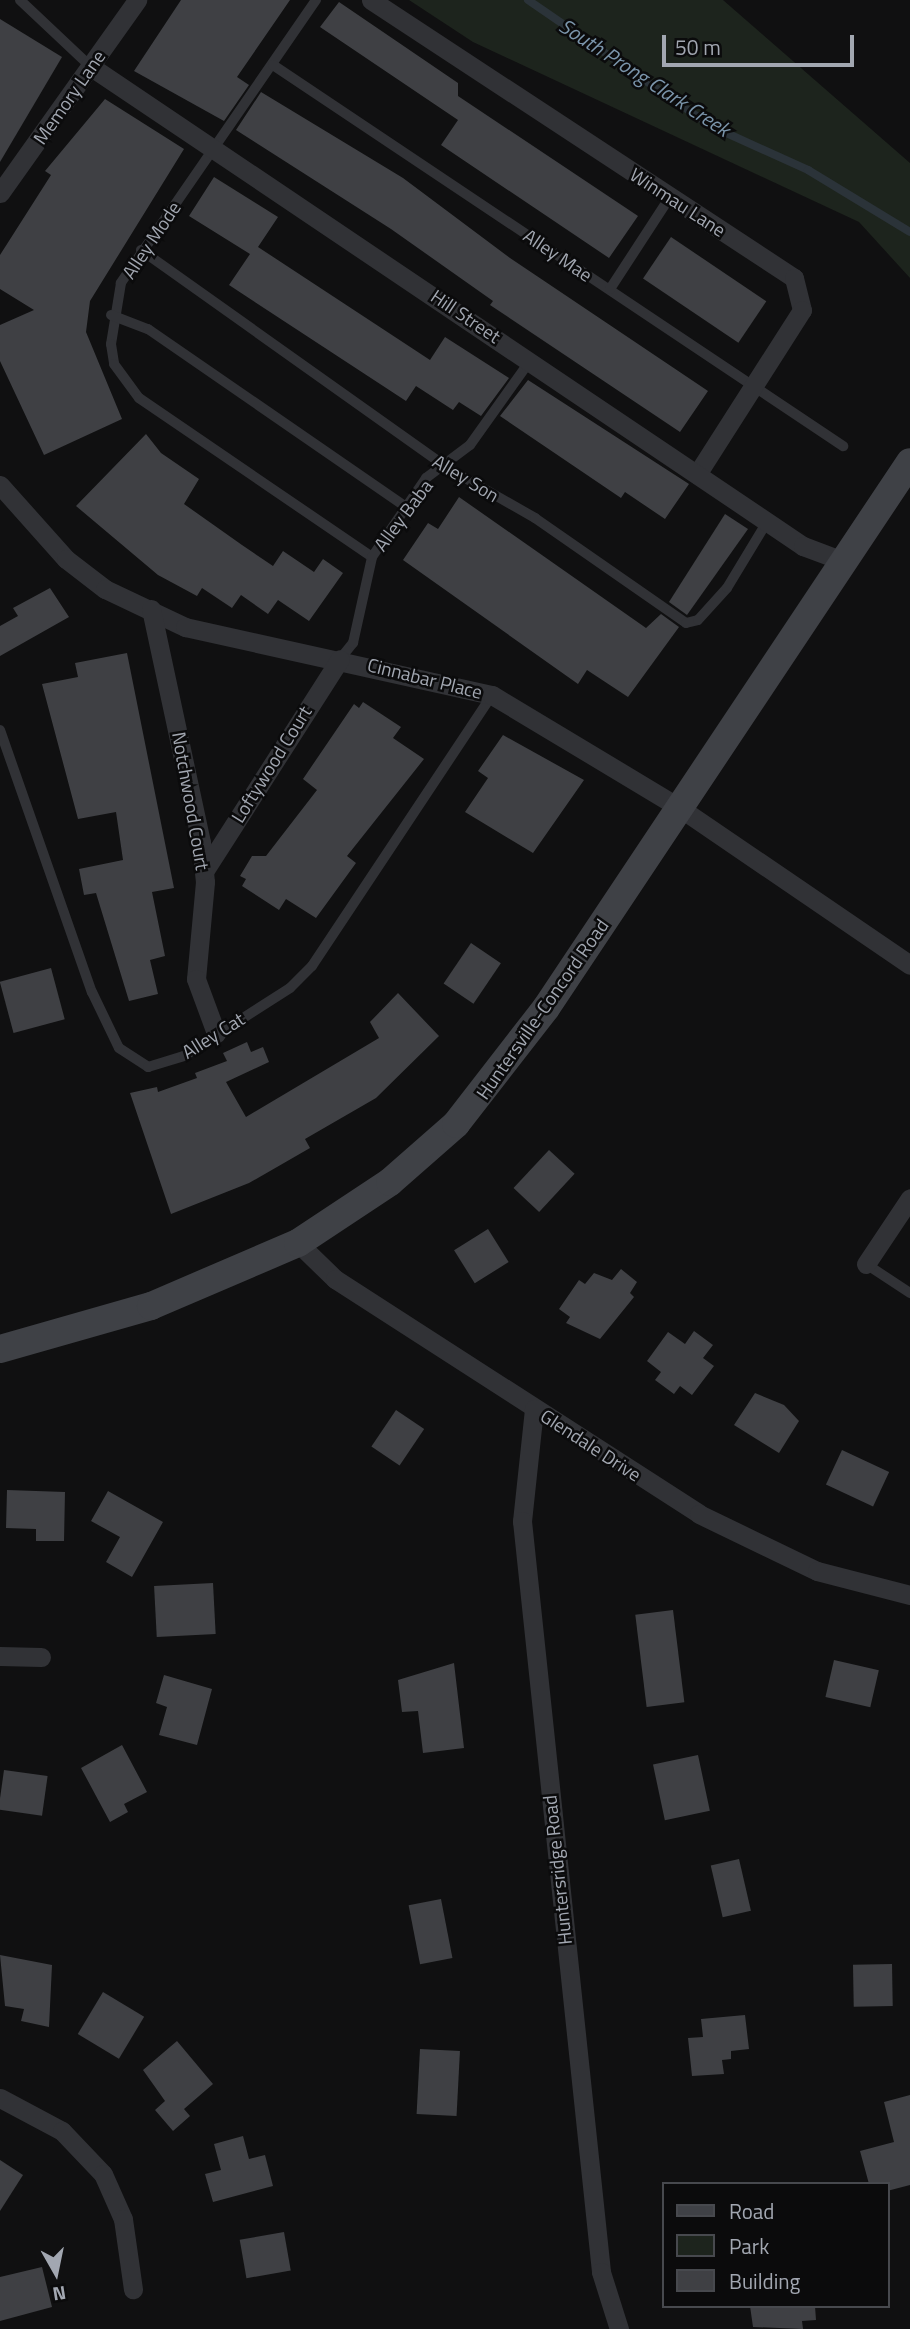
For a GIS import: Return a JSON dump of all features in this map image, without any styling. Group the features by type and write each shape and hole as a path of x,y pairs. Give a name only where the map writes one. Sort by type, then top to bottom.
{"main road":[{"name":"Huntersville-Concord Road","path":"0,1349 151,1306 298,1243 420,1158 482,1096 680,808 910,462"}],"street":[{"name":"Memory Lane","path":"0,193 137,0"},
{"name":"Winmau Lane","path":"370,0 794,278 803,296 802,310 697,474"},
{"name":"Hill Street","path":"90,66 215,145 767,522 843,562"},
{"name":"Cinnabar Place","path":"0,485 66,559 105,589 186,627 340,659 492,695 680,808 910,965"},
{"name":"Notchwood Court","path":"151,609 205,870 196,979 216,1033"},
{"name":"Loftywood Court","path":"205,870 340,659"},
{"path":"866,1264 910,1198"},
{"name":"Glendale Drive","path":"298,1243 335,1279 534,1409 760,1546 837,1577 910,1595"},
{"name":"Huntersridge Road","path":"534,1409 522,1521 601,2272 619,2329"},
{"path":"0,1656 41,1657"},
{"path":"0,2098 62,2131 103,2174 123,2220 133,2289"}],"lane":[{"path":"20,0 90,66"},
{"name":"Alley Mode","path":"316,0 141,250 111,315 114,364 139,398 372,557"},
{"name":"Alley Mae","path":"273,65 843,446"},
{"path":"610,289 670,197"},
{"name":"Alley Son","path":"141,250 446,467 535,518 687,623 698,620 727,588 767,522"},
{"path":"111,315 148,329 405,506"},
{"name":"Alley Baba","path":"340,659 353,643 372,557 426,478 446,467 470,445 530,360"},
{"name":"Alley Cat","path":"0,730 63,916 119,1048 148,1068 184,1056 290,988 334,940 363,886 492,695"},
{"path":"866,1264 910,1293"}],"green space":[{"path":"409,0 723,0 910,163 910,278 859,222 473,42"}],"building":[{"path":"181,0 290,0 237,77 249,85 224,121 134,71"},
{"path":"339,2 458,83 458,96 638,216 609,258 441,145 458,120 320,27"},
{"path":"0,19 62,57 0,162"},
{"path":"261,92 403,178 510,258 708,391 680,432 490,305 493,301 391,229 236,130"},
{"path":"105,99 184,149 90,301 86,332 122,419 44,455 0,361 0,325 34,310 0,289 0,255 51,175 45,171"},
{"path":"214,177 278,217 258,247 430,360 445,337 509,378 481,416 459,402 453,410 416,386 406,401 229,285 250,254 189,216"},
{"path":"671,237 766,301 738,343 643,278"},
{"path":"528,380 689,484 665,519 625,492 621,498 500,416"},
{"path":"146,434 161,453 199,479 184,504 242,545 273,566 283,551 314,572 323,559 343,573 309,621 278,600 268,614 241,595 232,608 202,588 197,596 158,575 76,506"},
{"path":"459,497 646,628 661,614 679,627 628,697 587,670 578,684 403,560 428,523 438,529"},
{"path":"725,514 748,529 687,615 669,602"},
{"path":"50,588 69,617 0,656 0,626 18,616 13,608"},
{"path":"127,653 174,888 152,892 165,956 150,960 158,994 129,1001 96,893 84,895 79,869 123,860 116,812 78,819 42,684 78,677 75,663"},
{"path":"363,702 401,727 393,738 424,759 347,856 356,863 316,918 286,899 279,910 242,886 246,879 240,876 252,856 266,856 317,790 303,779 354,704 359,708"},
{"path":"503,735 584,780 533,853 465,812 488,778 478,771"},
{"path":"471,943 501,963 473,1004 444,984"},
{"path":"51,968 65,1019 14,1033 0,982"},
{"path":"398,993 439,1036 376,1098 305,1139 310,1148 249,1183 171,1214 130,1093 157,1087 158,1092 197,1078 195,1073 227,1061 223,1053 247,1042 251,1052 263,1047 269,1062 226,1082 246,1117 379,1038 370,1022"},
{"path":"549,1150 575,1174 539,1212 514,1188"},
{"path":"488,1229 509,1262 475,1283 454,1250"},
{"path":"621,1269 637,1282 630,1293 634,1297 600,1339 566,1323 570,1317 559,1309 579,1280 585,1284 594,1273 612,1280"},
{"path":"694,1331 713,1345 703,1358 714,1366 692,1395 680,1386 674,1394 655,1380 661,1372 647,1361 668,1332 685,1344"},
{"path":"755,1393 784,1405 799,1421 779,1453 734,1425"},
{"path":"396,1410 424,1429 400,1465 371,1446"},
{"path":"842,1450 889,1472 873,1506 826,1484"},
{"path":"7,1490 65,1492 64,1541 36,1541 36,1529 6,1528"},
{"path":"108,1491 163,1522 132,1577 106,1562 120,1537 91,1521"},
{"path":"213,1583 216,1634 157,1637 154,1586"},
{"path":"673,1610 684,1702 647,1707 635,1615"},
{"path":"834,1660 879,1670 870,1707 825,1697"},
{"path":"454,1663 464,1748 423,1753 418,1711 402,1712 398,1680"},
{"path":"164,1675 212,1689 197,1745 159,1735 167,1707 156,1703"},
{"path":"122,1745 147,1792 124,1804 128,1812 110,1822 81,1768"},
{"path":"698,1755 710,1811 665,1820 653,1765"},
{"path":"4,1770 48,1776 42,1816 0,1810"},
{"path":"739,1859 751,1911 723,1917 711,1866"},
{"path":"441,1899 452,1958 420,1964 409,1905"},
{"path":"0,1955 52,1965 49,2027 21,2021 24,2009 5,2006"},
{"path":"892,1964 893,2006 854,2007 853,1965"},
{"path":"103,1992 144,2017 119,2059 78,2034"},
{"path":"745,2015 749,2049 731,2051 731,2059 722,2060 724,2074 692,2076 688,2038 703,2037 701,2019"},
{"path":"177,2041 213,2084 184,2109 190,2116 173,2131 155,2110 165,2101 143,2070"},
{"path":"420,2049 460,2051 457,2116 417,2114"},
{"path":"910,2095 910,2185 889,2190 889,2182 868,2182 860,2151 894,2142 884,2102"},
{"path":"243,2136 249,2159 265,2155 273,2186 213,2202 205,2174 221,2170 214,2144"},
{"path":"0,2160 23,2175 0,2211"},
{"path":"284,2232 291,2270 246,2278 240,2240"},
{"path":"42,2267 52,2307 0,2321 0,2277"},
{"path":"750,2308 815,2308 816,2320 802,2321 803,2329 753,2327"}],"waterway":[{"name":"South Prong Clark Creek","path":"528,0 711,126 808,170 910,232"}]}
